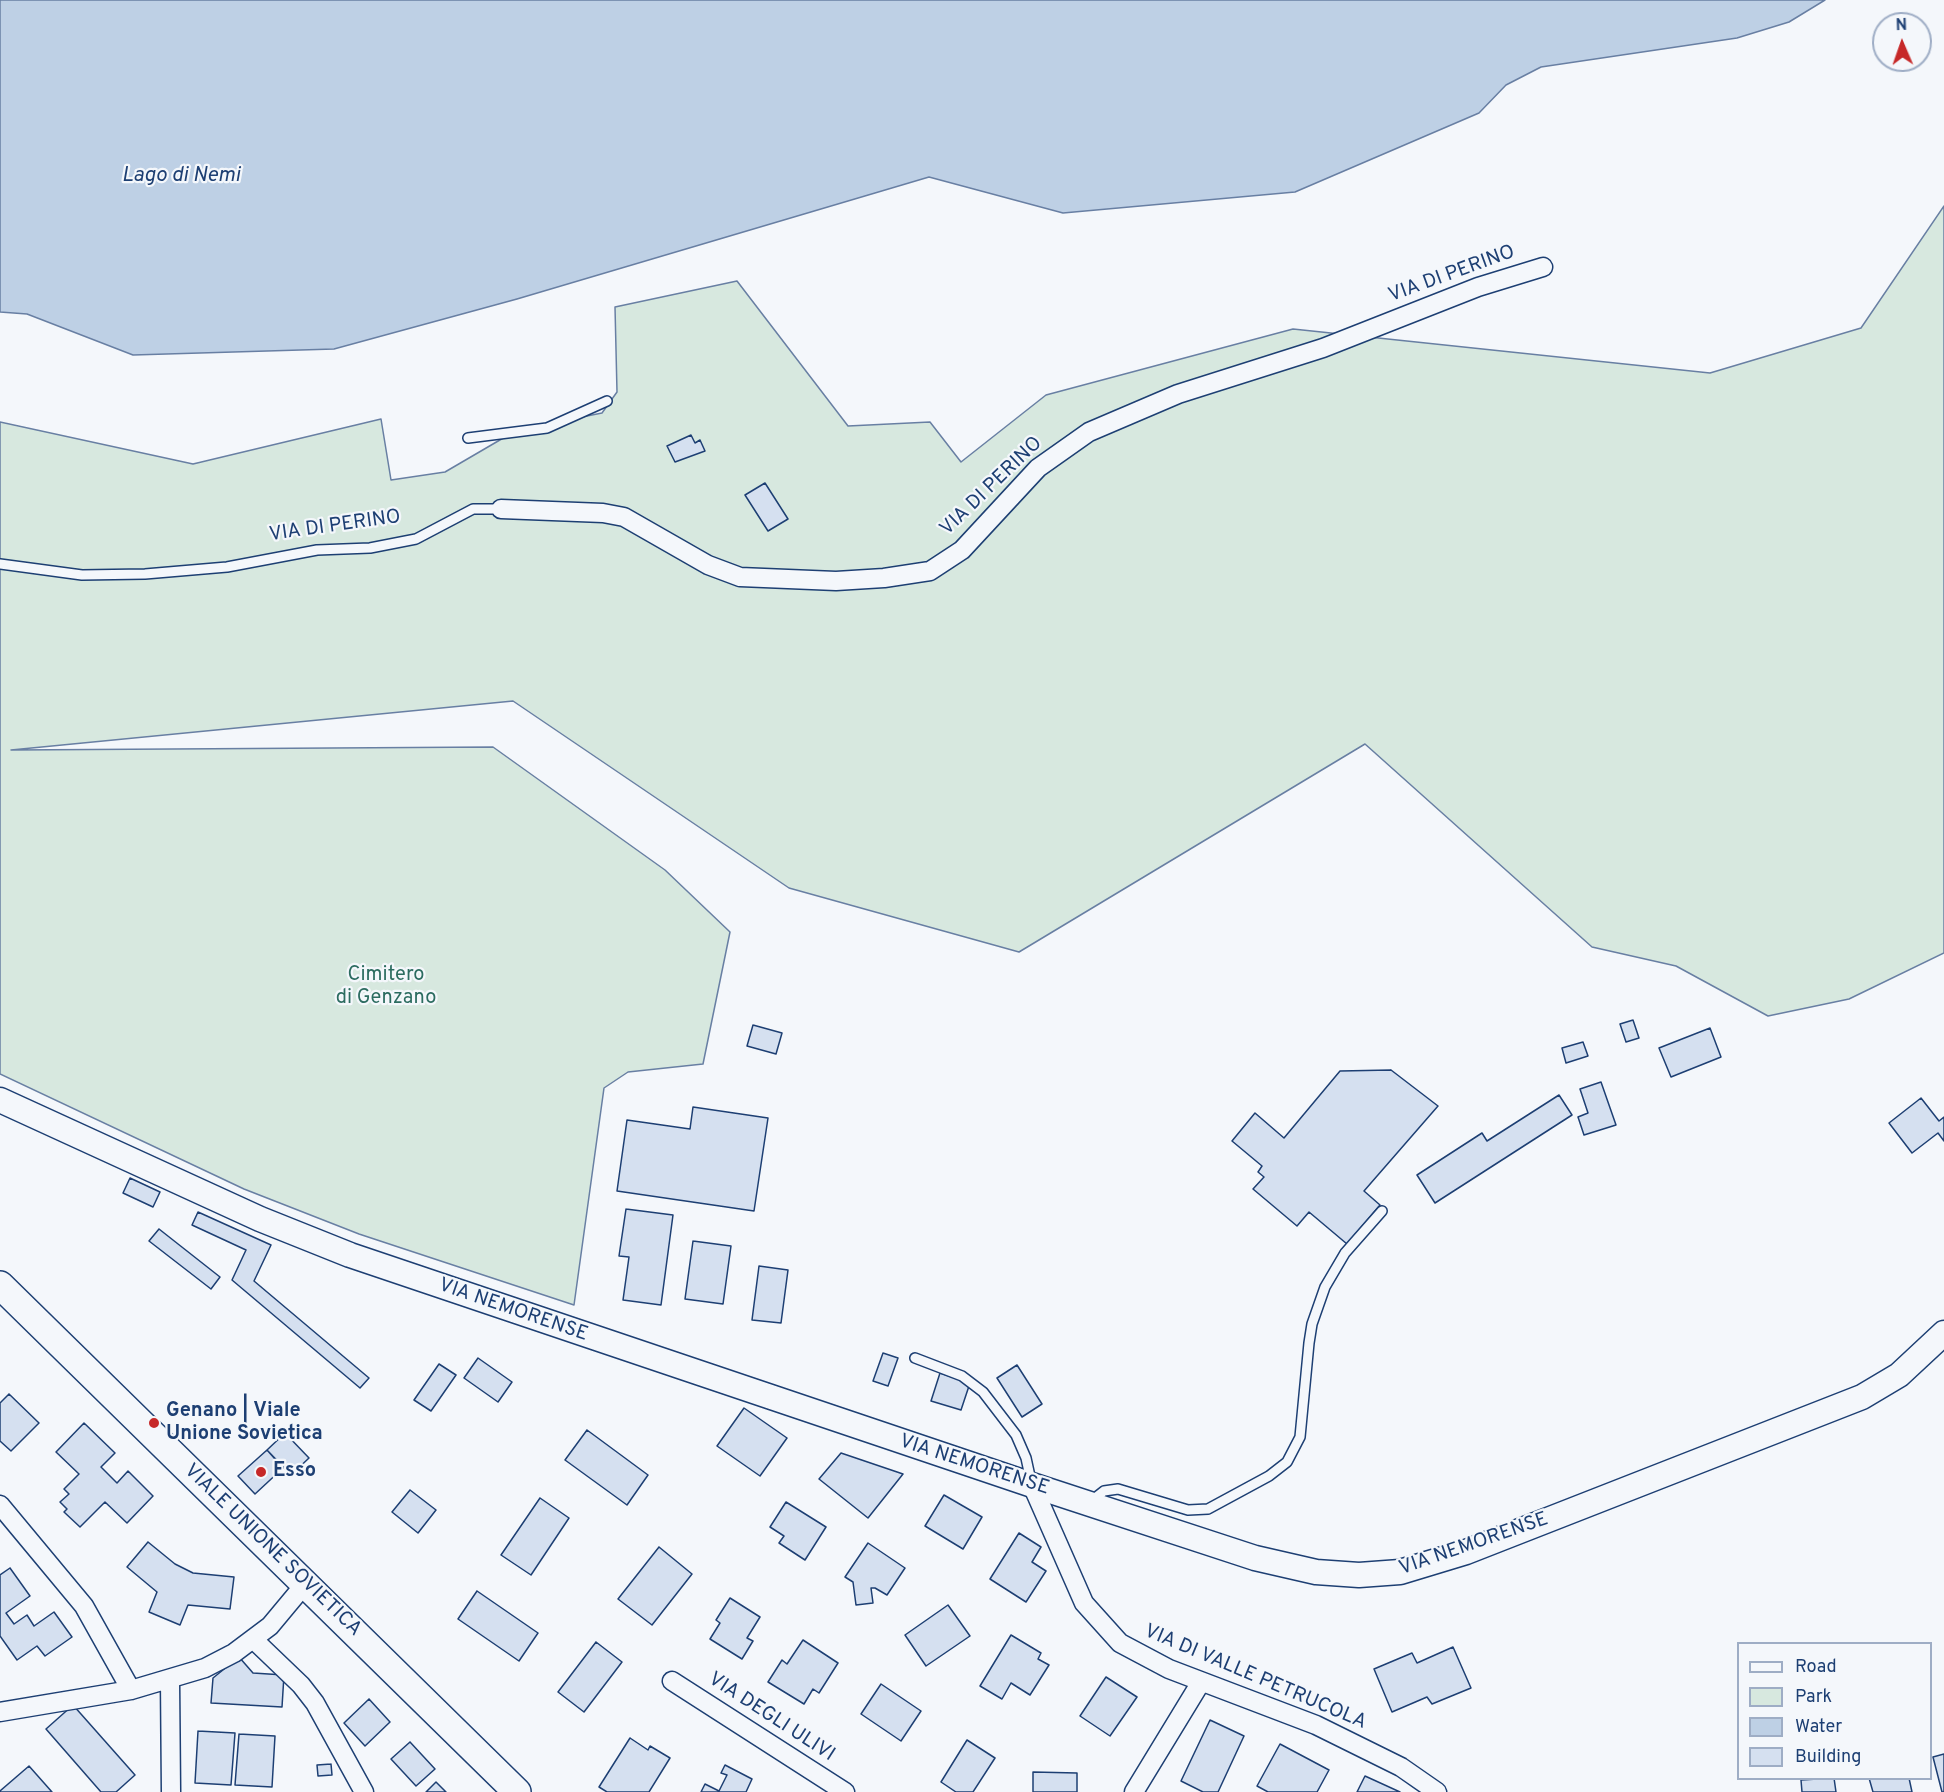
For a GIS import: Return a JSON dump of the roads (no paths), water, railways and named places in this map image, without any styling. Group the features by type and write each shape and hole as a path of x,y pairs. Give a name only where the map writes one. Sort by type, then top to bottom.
{"main road":[{"name":"VIA NEMORENSE","path":"0,1100 251,1215 351,1255 1032,1485 1281,1566 1349,1575 1400,1572 1466,1552 1852,1401 1887,1384 1944,1334"},
{"name":"VIALE UNIONE SOVIETICA","path":"0,1285 517,1792"}],"street":[{"name":"VIA DI PERINO","path":"501,509 603,513 624,518 708,565 740,577 836,581 884,578 930,571 962,550 1038,468 1089,432 1178,394 1323,348 1478,287 1543,267"},
{"name":"VIA DI VALLE PETRUCOLA","path":"1032,1485 1072,1578 1096,1619 1130,1650 1201,1682 1316,1725 1401,1767 1437,1792"},
{"path":"0,1505 84,1606 131,1690"},
{"path":"0,1712 131,1690 170,1680 216,1664 253,1639 278,1618 305,1584"},
{"path":"253,1639 308,1694 327,1722 364,1792"},
{"path":"170,1680 171,1792"},
{"name":"VIA DEGLI ULIVI","path":"672,1681 845,1792"},
{"path":"1136,1792 1201,1682"}],"lane":[{"path":"468,438 547,428 607,401"},
{"name":"VIA DI PERINO","path":"0,564 82,575 145,574 227,567 317,550 370,548 416,539 473,509 501,509"},
{"path":"1089,1504 1098,1494 1118,1489 1188,1510 1208,1509 1269,1476 1287,1462 1300,1437 1309,1343 1321,1296 1345,1253 1382,1211"},
{"path":"915,1358 962,1376 983,1392 1016,1435 1026,1458 1032,1485"}],"water":[{"name":"Lago di Nemi","path":"0,0 1825,0 1789,22 1737,38 1541,67 1506,85 1479,113 1295,192 1063,213 929,177 517,299 334,349 133,355 27,314 0,312"}],"place":[{"name":"Genano | Viale Unione Sovietica","path":"154,1423"},
{"name":"Esso","path":"261,1472"}],"park label":[{"name":"Cimitero di Genzano","path":"386,988"}]}
